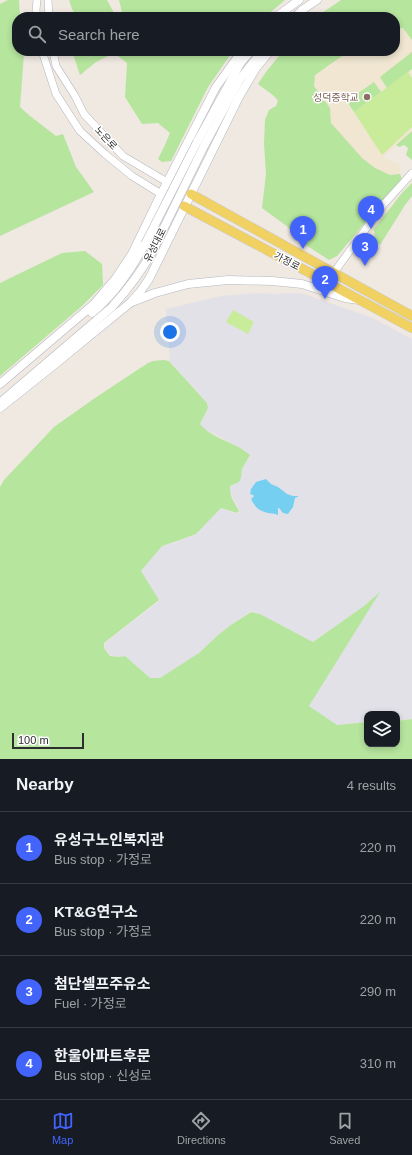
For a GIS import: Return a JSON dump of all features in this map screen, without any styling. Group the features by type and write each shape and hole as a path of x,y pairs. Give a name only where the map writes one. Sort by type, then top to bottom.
{"main road":[{"path":"283,12 299,0"},
{"path":"290,12 305,0"},
{"path":"300,12 318,0"},
{"path":"305,12 318,0"},
{"path":"0,384 94,304 116,278 132,254 216,87 238,56"},
{"name":"유성대로","path":"0,402 112,307 126,292 139,274 154,248 201,144 241,62 246,56"},
{"name":"유성대로","path":"0,390 99,307 126,277 201,144 240,79 258,56"},
{"path":"0,408 54,365 140,292 149,279 239,97 256,68 266,56"},
{"name":"노은로","path":"167,182 191,194"},
{"name":"가정로","path":"161,194 412,328"},
{"name":"가정로","path":"191,194 412,316"},
{"path":"130,302 188,284 228,280 272,281 302,284 345,298 361,301"}],"street":[{"path":"36,12 37,0"},
{"path":"48,0 48,12"},
{"name":"노은로","path":"44,56 56,94 80,131 132,176 161,194"},
{"name":"노은로","path":"54,56 56,66 75,96 84,114 123,156 167,182"},
{"path":"327,282 384,204 412,173"}],"shaded area":[{"name":"성덕중학교","path":"400,28 403,28 412,40 412,131 383,157 401,165 399,174 390,175 375,168 362,158 345,140 331,123 330,108 314,86 315,75 342,56 400,56"},
{"path":"260,293 304,294 373,318 412,339 412,719 400,721 400,711 364,711 364,722 337,725 309,706 379,593 364,606 313,642 260,614 251,611 218,635 199,653 160,678 150,678 125,656 119,657 110,655 104,647 105,643 159,601 141,571 162,546 177,542 196,534 221,508 239,513 230,492 230,486 239,482 242,469 250,456 246,451 203,428 200,424 208,408 207,403 170,361 166,309 221,296"}],"green space":[{"path":"8,0 19,0 20,12 12,12 12,56 24,56 20,107 56,136 63,134 76,167 94,192 0,236 0,4"},
{"path":"69,0 107,0 113,12 74,12"},
{"path":"119,0 285,0 271,12 122,12"},
{"path":"341,0 412,0 412,40 403,28 400,28 400,12 323,12"},
{"path":"412,52 412,69 387,88 380,77"},
{"path":"74,56 108,56 96,62 80,75"},
{"path":"118,56 230,56 208,87 171,161 162,162 158,159 170,133 158,123 142,124 125,97 127,63"},
{"path":"279,56 342,56 315,75 314,86 330,108 331,123 362,158 375,168 390,175 400,174 402,179 337,256 329,260 295,238 288,227 262,208 266,174 264,143 265,120 269,110 276,106 278,101 272,94 258,84"},
{"path":"408,72 412,78 412,127 382,155 354,112"},
{"path":"374,82 381,92 354,112 347,101"},
{"path":"412,131 412,160 406,155 408,148 404,145 399,147 396,145"},
{"path":"412,183 412,196 380,245 375,240 374,229 402,193"},
{"path":"85,251 102,264 103,285 82,306 0,376 0,283 62,253"},
{"path":"233,310 254,322 248,334 226,322"},
{"path":"153,361 169,361 207,403 208,408 200,424 205,429 250,455 242,469 239,482 230,486 231,496 239,511 237,513 221,508 196,534 162,546 141,571 159,600 104,643 104,648 110,656 125,656 150,678 160,678 199,653 218,635 251,612 260,614 313,642 364,606 380,592 309,706 337,725 364,722 364,747 400,747 400,721 412,719 412,759 0,759 0,487 4,480 54,427 95,398"}],"water":[{"path":"266,479 287,494 299,496 295,498 293,507 288,514 283,513 279,508 278,515 262,511 251,499 254,496 250,494 251,489 256,482"}],"place":[{"name":"성덕중학교","path":"367,97"},
{"name":"한울아파트후문","path":"371,229"},
{"name":"유성구노인복지관","path":"303,249"},
{"name":"첨단셀프주유소","path":"365,266"},
{"name":"KT&G연구소","path":"325,299"}]}
